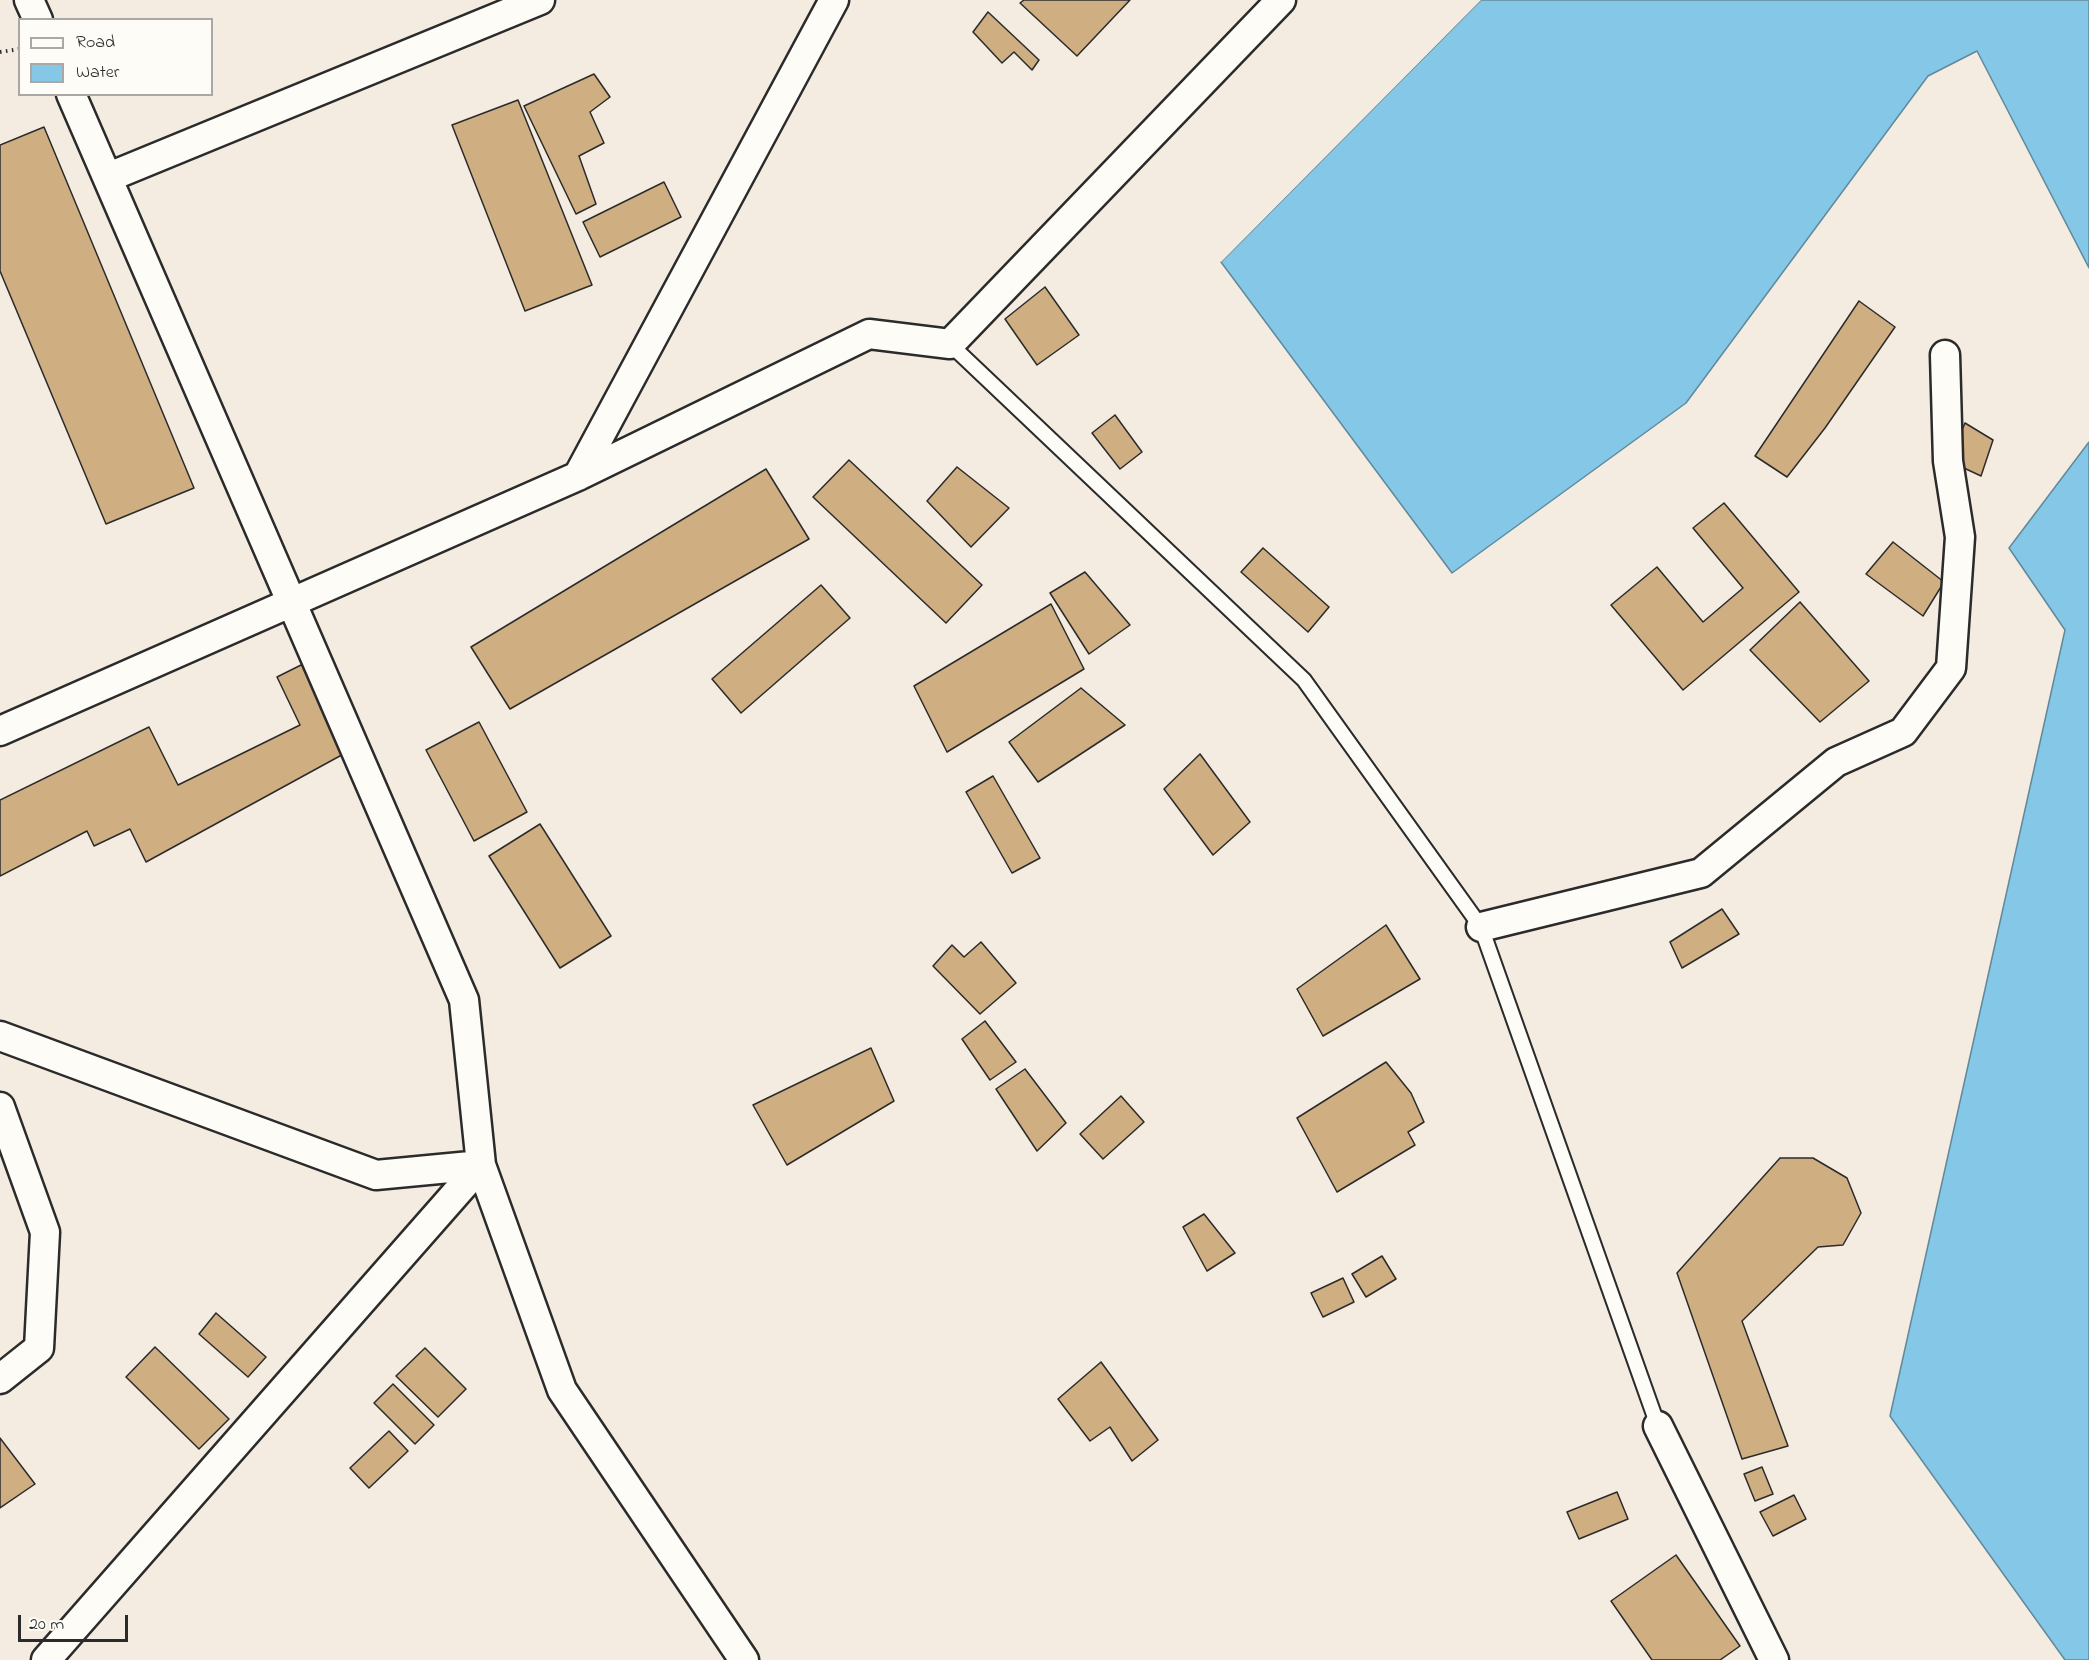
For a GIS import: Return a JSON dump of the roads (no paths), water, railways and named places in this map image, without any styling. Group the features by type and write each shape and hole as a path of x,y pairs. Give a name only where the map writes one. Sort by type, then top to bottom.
{"street":[{"path":"29,0 37,18"},
{"path":"109,177 540,0"},
{"path":"578,476 834,0"},
{"path":"0,731 578,476 869,334 950,344 1281,0"},
{"path":"72,96 464,1000 481,1165 562,1390 744,1660"},
{"path":"1482,927 1701,873 1836,762 1904,732 1951,668 1960,537 1948,461 1944,355"},
{"path":"0,1036 376,1175 481,1165"},
{"path":"0,1107 45,1232 39,1348 0,1378"},
{"path":"46,1660 481,1165"},
{"path":"1658,1426 1774,1660"}],"lane":[{"path":"950,344 1304,680 1482,927 1658,1426"}],"water":[{"path":"1481,0 2089,0 2089,268 1977,51 1928,76 1686,403 1452,573 1221,262"},
{"path":"2089,442 2089,1660 2065,1660 1890,1416 2065,630 2009,548"}]}
